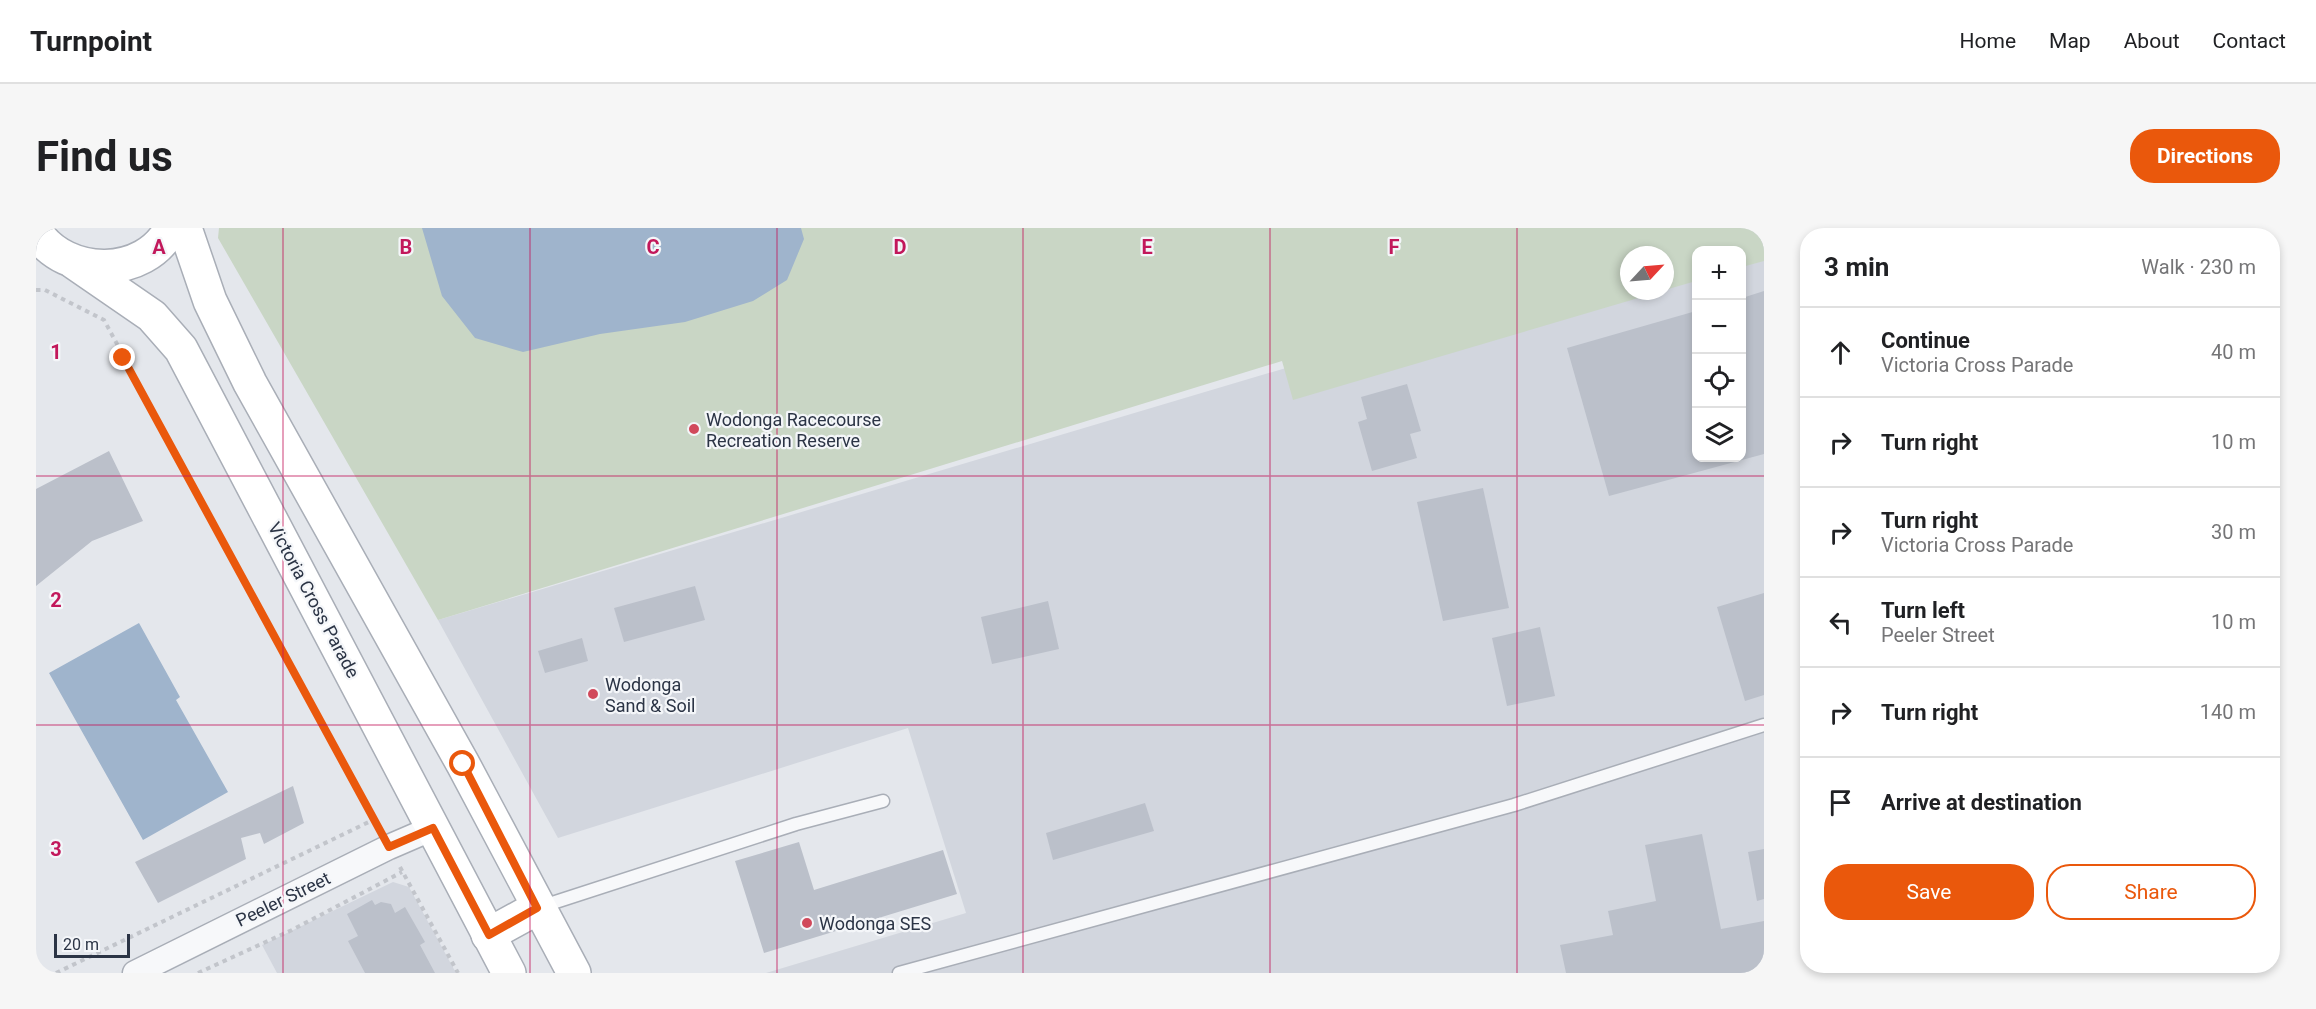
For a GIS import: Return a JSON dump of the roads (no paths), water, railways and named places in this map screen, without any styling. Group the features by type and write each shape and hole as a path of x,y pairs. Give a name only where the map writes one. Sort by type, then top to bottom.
{"main road":[{"path":"51,251 98,267 124,264 148,253 171,228"},
{"path":"186,228 210,301 250,383 463,764 537,908 574,973"},
{"name":"Victoria Cross Parade","path":"51,251 152,316 181,349 509,973"},
{"path":"489,935 537,908"}],"street":[{"name":"Peeler Street","path":"135,973 389,847 433,828"}],"lane":[{"path":"898,973 1514,805 1764,725"},
{"path":"537,908 796,824 883,801"}],"water":[{"path":"422,228 801,228 804,239 787,280 753,301 685,322 600,334 523,352 475,338 442,296"},
{"path":"139,623 180,697 176,700 228,792 143,840 49,673"}],"place":[{"name":"Wodonga Racecourse Recreation Reserve","path":"694,429"},
{"name":"Wodonga Sand & Soil","path":"593,694"},
{"name":"Wodonga SES","path":"807,923"}]}
